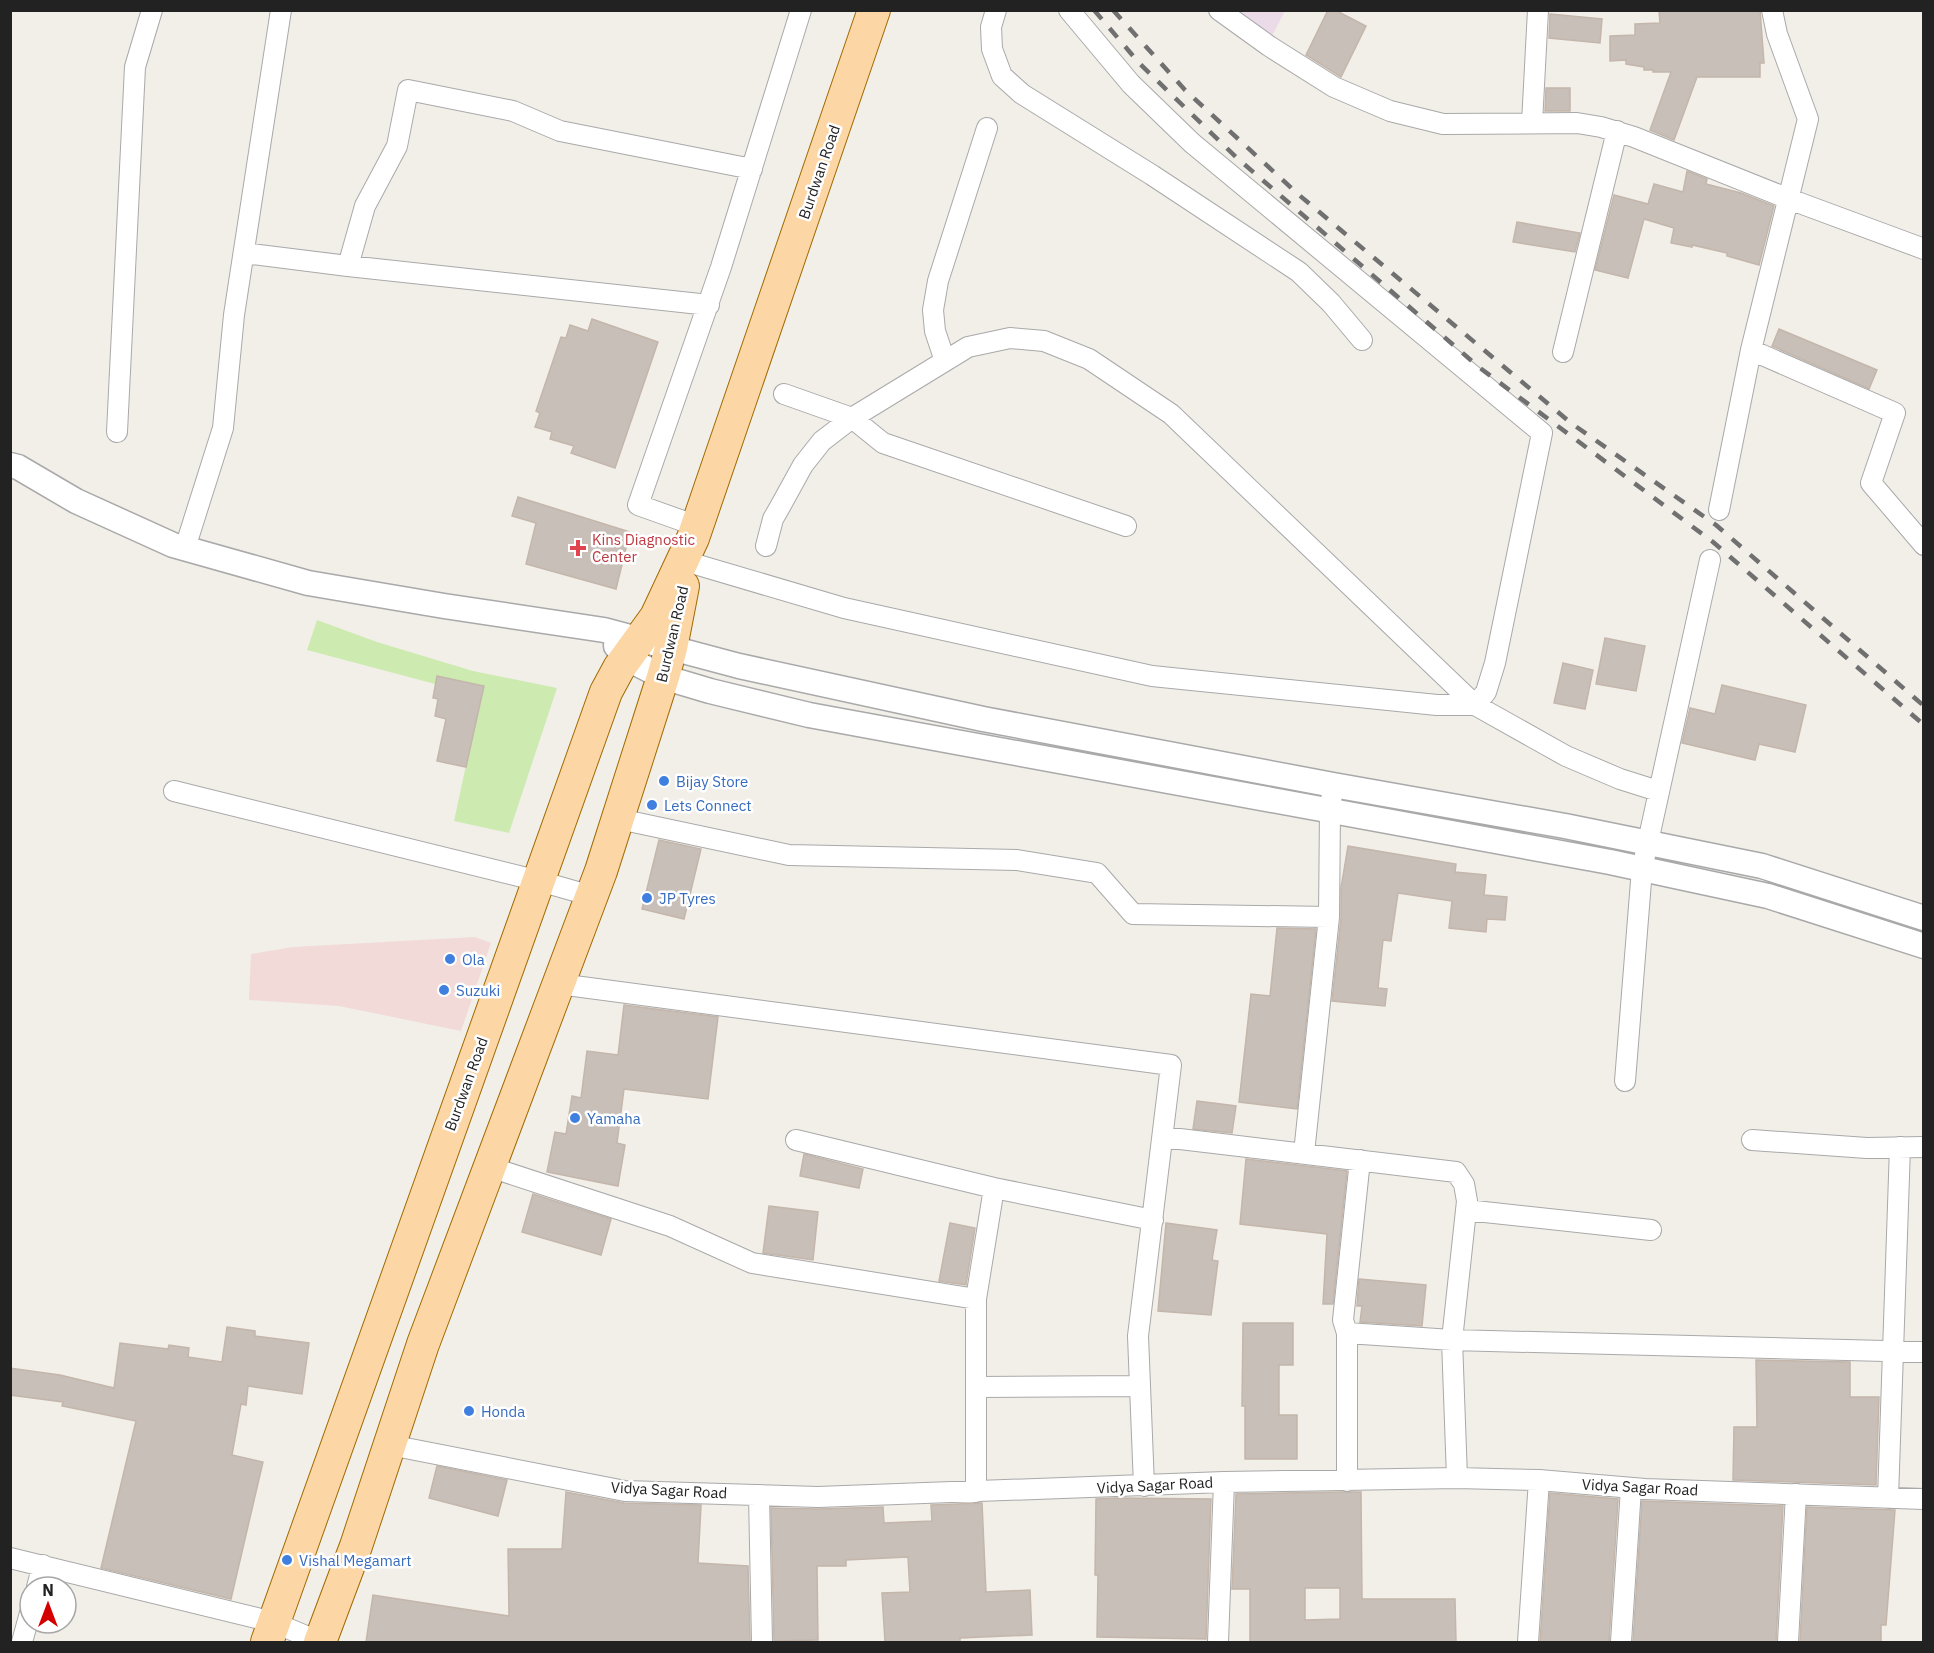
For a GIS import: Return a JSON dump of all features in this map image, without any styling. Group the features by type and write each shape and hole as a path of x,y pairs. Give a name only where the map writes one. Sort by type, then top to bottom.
{"main road":[{"name":"Burdwan Road","path":"320,1642 390,1445 423,1344 619,819 667,663 693,542 874,10"},
{"name":"Burdwan Road","path":"270,1632 606,692 632,649 656,617 693,542"}],"street":[{"path":"117,432 135,67 152,10"},
{"path":"185,548 223,428 234,315 281,10"},
{"path":"801,10 709,305 638,505 693,542 844,608 1152,676 1437,705 1475,705 1486,692 1495,663 1542,433 1192,143 1131,84 1070,10"},
{"path":"996,10 991,27 992,49 1002,76 1022,94 1299,272 1331,303 1362,340"},
{"path":"1219,10 1269,46 1334,87 1390,111 1443,123 1577,123 1617,131 1923,249"},
{"path":"1532,123 1538,10"},
{"path":"1719,510 1751,350 1808,118 1777,34 1772,10"},
{"path":"348,266 365,206 397,146 408,90 513,111 560,131 752,168"},
{"path":"945,361 935,331 933,310 938,281 987,128"},
{"path":"1563,351 1617,131"},
{"path":"243,253 709,305"},
{"path":"766,546 773,519 803,465 822,441 852,418 968,347 1010,338 1044,341 1089,359 1171,414 1475,705 1566,756 1620,779 1658,791"},
{"path":"1751,350 1895,413 1871,483 1923,545"},
{"path":"783,394 852,418 883,443 1126,526"},
{"path":"13,464 76,501 173,545 308,583 604,630 632,649 667,663 710,691 809,715 1642,869 1768,896 1923,946"},
{"path":"1625,1081 1642,869 1710,560"},
{"path":"667,663 739,666 983,718 1762,866 1923,918"},
{"path":"1304,1153 1329,917 1330,810 1333,785"},
{"path":"174,791 592,896"},
{"path":"619,819 789,855 1017,860 1097,873 1133,914 1329,917"},
{"path":"559,984 1171,1065 1138,1336 1144,1486"},
{"path":"1163,1137 1456,1172 1464,1184 1466,1210 1452,1340 1457,1478"},
{"path":"796,1140 994,1188 1153,1220"},
{"path":"1752,1140 1867,1148 1923,1147"},
{"path":"1888,1497 1900,1147"},
{"path":"1347,1481 1347,1333 1343,1320 1360,1160"},
{"path":"490,1167 670,1227 752,1263 976,1299"},
{"path":"976,1492 976,1299 994,1188"},
{"path":"1466,1210 1651,1230"},
{"path":"1347,1333 1452,1340 1923,1352"},
{"path":"976,1387 1140,1386"},
{"name":"Vidya Sagar Road","path":"390,1445 625,1491 818,1497 1224,1482 1457,1478 1539,1480 1630,1488 1923,1499"},
{"path":"1528,1642 1539,1480"},
{"path":"1218,1642 1224,1482"},
{"path":"1622,1642 1630,1488"},
{"path":"759,1494 762,1642"},
{"path":"1788,1642 1796,1494"},
{"path":"10,1558 43,1565 270,1632 320,1642"},
{"path":"40,1575 43,1565"}],"shaded area":[{"path":"1238,11 1285,11 1272,36"},
{"path":"475,937 491,943 461,1031 339,1006 249,1000 251,954 293,947"}],"green space":[{"path":"317,620 377,642 473,671 557,688 509,833 454,821 483,686 437,676 435,684 307,650"}],"building":[{"path":"1328,10 1335,10 1366,26 1341,77 1306,55"},
{"path":"1760,10 1764,63 1760,63 1760,77 1697,77 1674,140 1650,130 1671,72 1644,70 1644,67 1626,64 1626,60 1610,61 1610,36 1635,35 1635,24 1660,23 1659,11"},
{"path":"1550,14 1602,19 1600,43 1549,38"},
{"path":"1546,88 1570,88 1570,111 1545,111"},
{"path":"1687,171 1707,179 1706,184 1741,193 1774,206 1759,265 1727,256 1727,253 1671,243 1674,228 1644,219 1628,278 1595,270 1614,195 1648,204 1654,184 1683,192"},
{"path":"1517,222 1580,233 1575,252 1513,242"},
{"path":"592,319 658,342 615,468 571,453 574,446 550,439 552,432 535,427 540,413 536,411 561,337 566,338 570,325 588,331"},
{"path":"1779,329 1877,370 1869,389 1772,346"},
{"name":"Kins Diagnostic Center","path":"518,497 630,532 616,589 526,564 536,523 512,516"},
{"path":"1605,638 1645,646 1636,691 1596,684"},
{"path":"1563,663 1593,670 1585,709 1554,703"},
{"path":"437,676 484,686 466,767 437,761 446,719 435,716 438,699 433,698"},
{"path":"1722,685 1806,705 1795,752 1759,744 1755,760 1682,743 1690,708 1715,714"},
{"path":"659,840 701,849 684,919 642,909"},
{"path":"1348,846 1456,864 1455,872 1486,875 1484,895 1507,897 1505,920 1487,919 1486,932 1449,928 1452,901 1398,893 1391,941 1383,940 1378,988 1387,989 1385,1006 1332,1001 1341,918 1341,888"},
{"path":"1277,928 1316,929 1297,1109 1239,1102 1251,994 1270,996"},
{"path":"624,1005 718,1017 708,1099 624,1089 617,1143 625,1145 618,1186 547,1172 555,1132 566,1134 572,1096 581,1098 587,1051 618,1055"},
{"path":"1197,1101 1236,1106 1232,1133 1193,1129"},
{"path":"804,1154 863,1169 859,1188 800,1176"},
{"path":"1246,1159 1347,1171 1333,1304 1323,1304 1327,1234 1240,1224"},
{"path":"533,1194 611,1219 601,1255 522,1232"},
{"path":"769,1206 818,1212 813,1260 763,1253"},
{"path":"950,1223 975,1228 966,1285 939,1281"},
{"path":"1166,1223 1217,1230 1212,1260 1218,1261 1211,1315 1158,1311"},
{"path":"1359,1279 1426,1285 1422,1326 1360,1322 1362,1306 1357,1306"},
{"path":"1243,1323 1293,1323 1293,1365 1279,1365 1279,1415 1297,1415 1297,1459 1245,1459 1245,1406 1242,1406"},
{"path":"227,1327 255,1331 255,1336 309,1343 302,1394 248,1386 246,1405 241,1404 232,1455 263,1462 231,1599 101,1568 136,1421 62,1406 63,1402 10,1395 10,1368 60,1375 114,1388 120,1343 168,1349 169,1345 189,1348 188,1357 222,1362"},
{"path":"1756,1360 1850,1362 1850,1397 1879,1397 1876,1485 1733,1480 1734,1427 1757,1427"},
{"path":"437,1466 507,1480 498,1516 429,1498"},
{"path":"566,1492 624,1503 701,1505 698,1563 748,1566 750,1642 366,1642 373,1595 509,1616 508,1549 562,1549"},
{"path":"1361,1492 1362,1599 1455,1599 1456,1642 1250,1642 1250,1589 1232,1589 1236,1494","holes":["1305,1588 1340,1588 1340,1619 1305,1620"]},
{"path":"1550,1493 1618,1499 1609,1642 1540,1642"},
{"path":"1096,1499 1211,1499 1206,1639 1097,1637"},
{"path":"1642,1501 1783,1506 1776,1642 1633,1642"},
{"path":"982,1503 986,1592 1030,1590 1032,1635 960,1638 960,1642 885,1642 882,1593 910,1592 908,1557 846,1560 846,1566 817,1566 818,1640 774,1641 771,1508 883,1507 884,1523 932,1521 931,1505"},
{"path":"1807,1507 1895,1510 1886,1625 1881,1625 1881,1642 1800,1642"}],"railway":[{"path":"1094,10 1140,64 1237,158 1480,368 1713,542 1924,725"},
{"path":"1113,10 1185,90 1299,195 1571,423 1716,525 1924,706"}],"place":[{"name":"Kins Diagnostic Center","path":"578,548"},
{"name":"Bijay Store","path":"664,781"},
{"name":"Lets Connect","path":"652,805"},
{"name":"JP Tyres","path":"647,898"},
{"name":"Ola","path":"450,959"},
{"name":"Suzuki","path":"444,990"},
{"name":"Yamaha","path":"575,1118"},
{"name":"Honda","path":"469,1411"},
{"name":"Vishal Megamart","path":"287,1560"}]}
